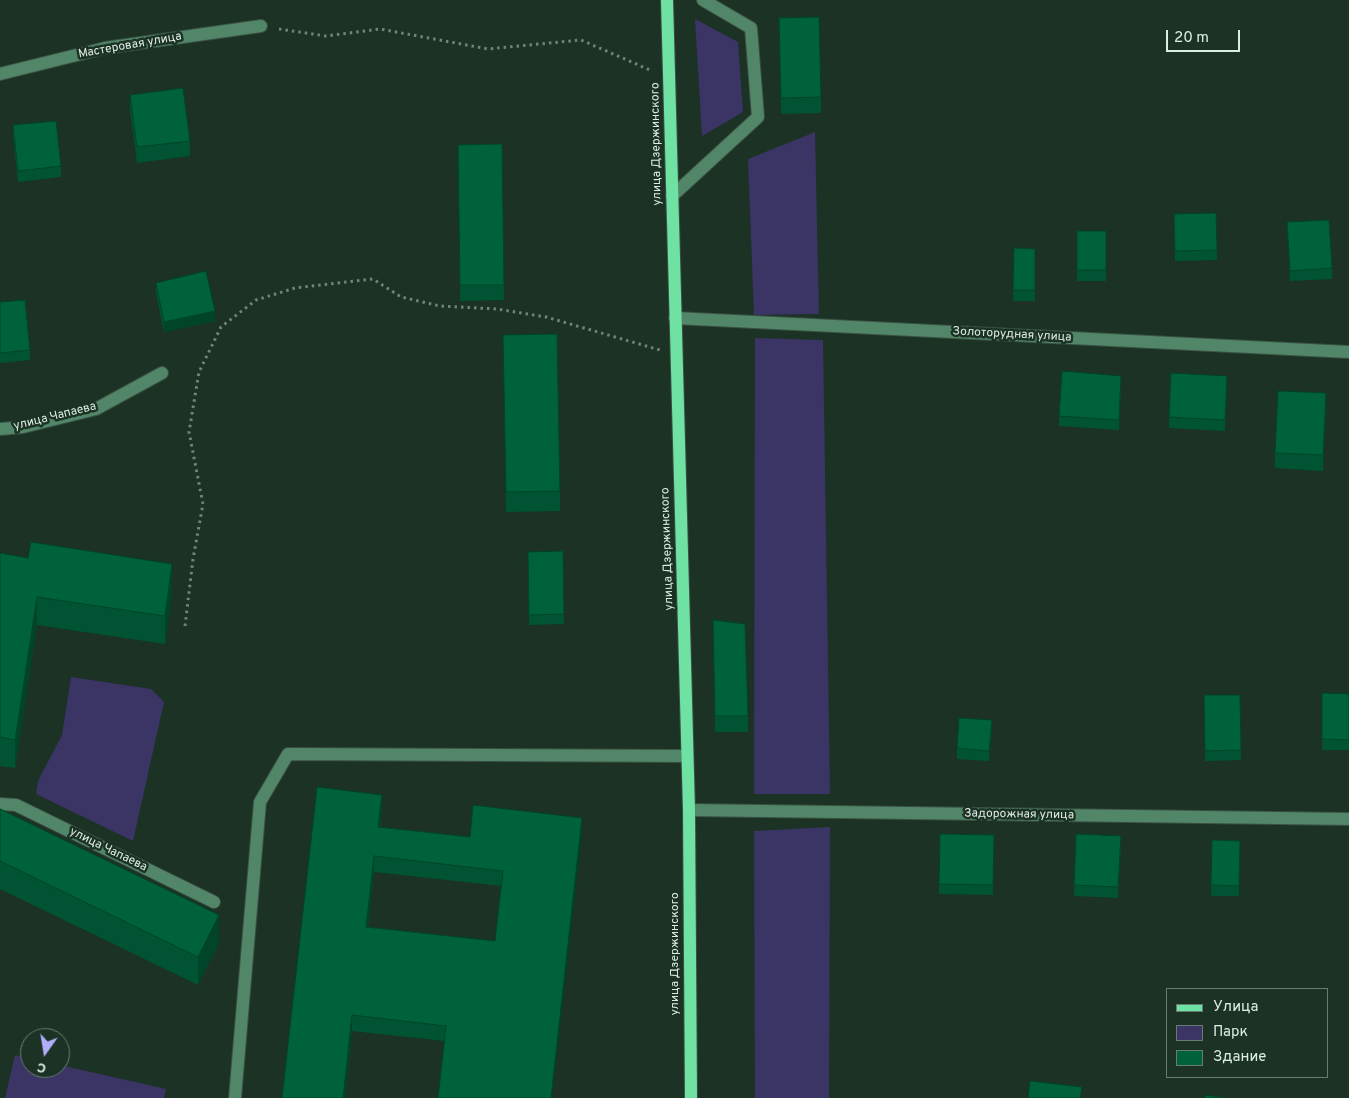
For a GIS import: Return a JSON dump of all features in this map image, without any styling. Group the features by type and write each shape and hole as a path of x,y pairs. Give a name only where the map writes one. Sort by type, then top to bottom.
{"main road":[{"name":"улица Дзержинского","path":"667,0 689,810 691,1098"}],"street":[{"path":"672,196 758,117 751,28 703,0"},
{"name":"Мастеровая улица","path":"0,74 105,48 261,26"},
{"name":"Золоторудная улица","path":"675,318 1349,352"},
{"name":"улица Чапаева","path":"0,429 23,427 96,409 162,373"},
{"path":"235,1098 260,802 288,754 687,756"},
{"name":"улица Чапаева","path":"0,804 16,805 214,902"},
{"name":"Задорожная улица","path":"689,810 1349,819"}],"path":[{"path":"261,26 326,36 380,29 488,49 581,40 669,79"},
{"path":"185,626 193,558 203,504 189,432 199,372 221,327 256,300 295,288 373,279 401,296 440,306 497,309 546,317 676,355"}],"green space":[{"path":"695,19 738,42 743,112 702,136"},
{"path":"815,132 819,314 754,315 748,159"},
{"path":"755,338 823,340 830,794 754,794"},
{"path":"71,677 151,689 164,702 133,841 36,794 38,781 62,735"},
{"path":"830,827 829,1098 755,1098 754,831"},
{"path":"15,1055 20,1056 20,1078 70,1078 70,1067 166,1089 164,1098 5,1098"}],"building":[{"path":"819,17 821,97 781,98 779,18"},
{"path":"183,88 190,141 137,147 130,95"},
{"path":"56,121 61,166 18,171 13,125"},
{"path":"502,144 504,285 460,285 458,145"},
{"path":"1216,213 1217,250 1175,251 1174,214"},
{"path":"1329,220 1332,268 1290,271 1287,222"},
{"path":"1077,231 1106,231 1106,270 1077,270"},
{"path":"1014,248 1035,249 1035,290 1013,290"},
{"path":"206,271 215,311 164,322 156,283"},
{"path":"25,300 30,350 0,353 0,302"},
{"path":"557,334 560,491 506,492 503,335"},
{"path":"1062,371 1121,376 1119,420 1059,416"},
{"path":"1171,373 1227,376 1225,420 1169,417"},
{"path":"1278,391 1326,393 1323,455 1275,453"},
{"path":"31,542 172,564 165,616 37,597 15,740 0,737 0,553 28,558"},
{"path":"563,551 564,614 529,615 528,552"},
{"path":"713,620 745,624 748,716 715,716"},
{"path":"1322,693 1349,694 1349,740 1322,739"},
{"path":"1204,695 1240,695 1241,750 1205,751"},
{"path":"959,718 992,720 989,751 957,748"},
{"path":"317,787 382,795 378,827 470,837 473,805 582,818 551,1098 438,1098 446,1026 352,1015 343,1098 282,1098","holes":["374,856 503,871 495,941 366,927"]},
{"path":"0,809 219,915 198,957 0,861"},
{"path":"940,834 994,835 993,885 939,884"},
{"path":"1076,834 1121,836 1118,887 1074,885"},
{"path":"1212,840 1240,841 1239,886 1211,885"},
{"path":"1030,1081 1082,1087 1080,1098 1028,1098"},
{"path":"1205,1095 1225,1098 1205,1098"}]}
